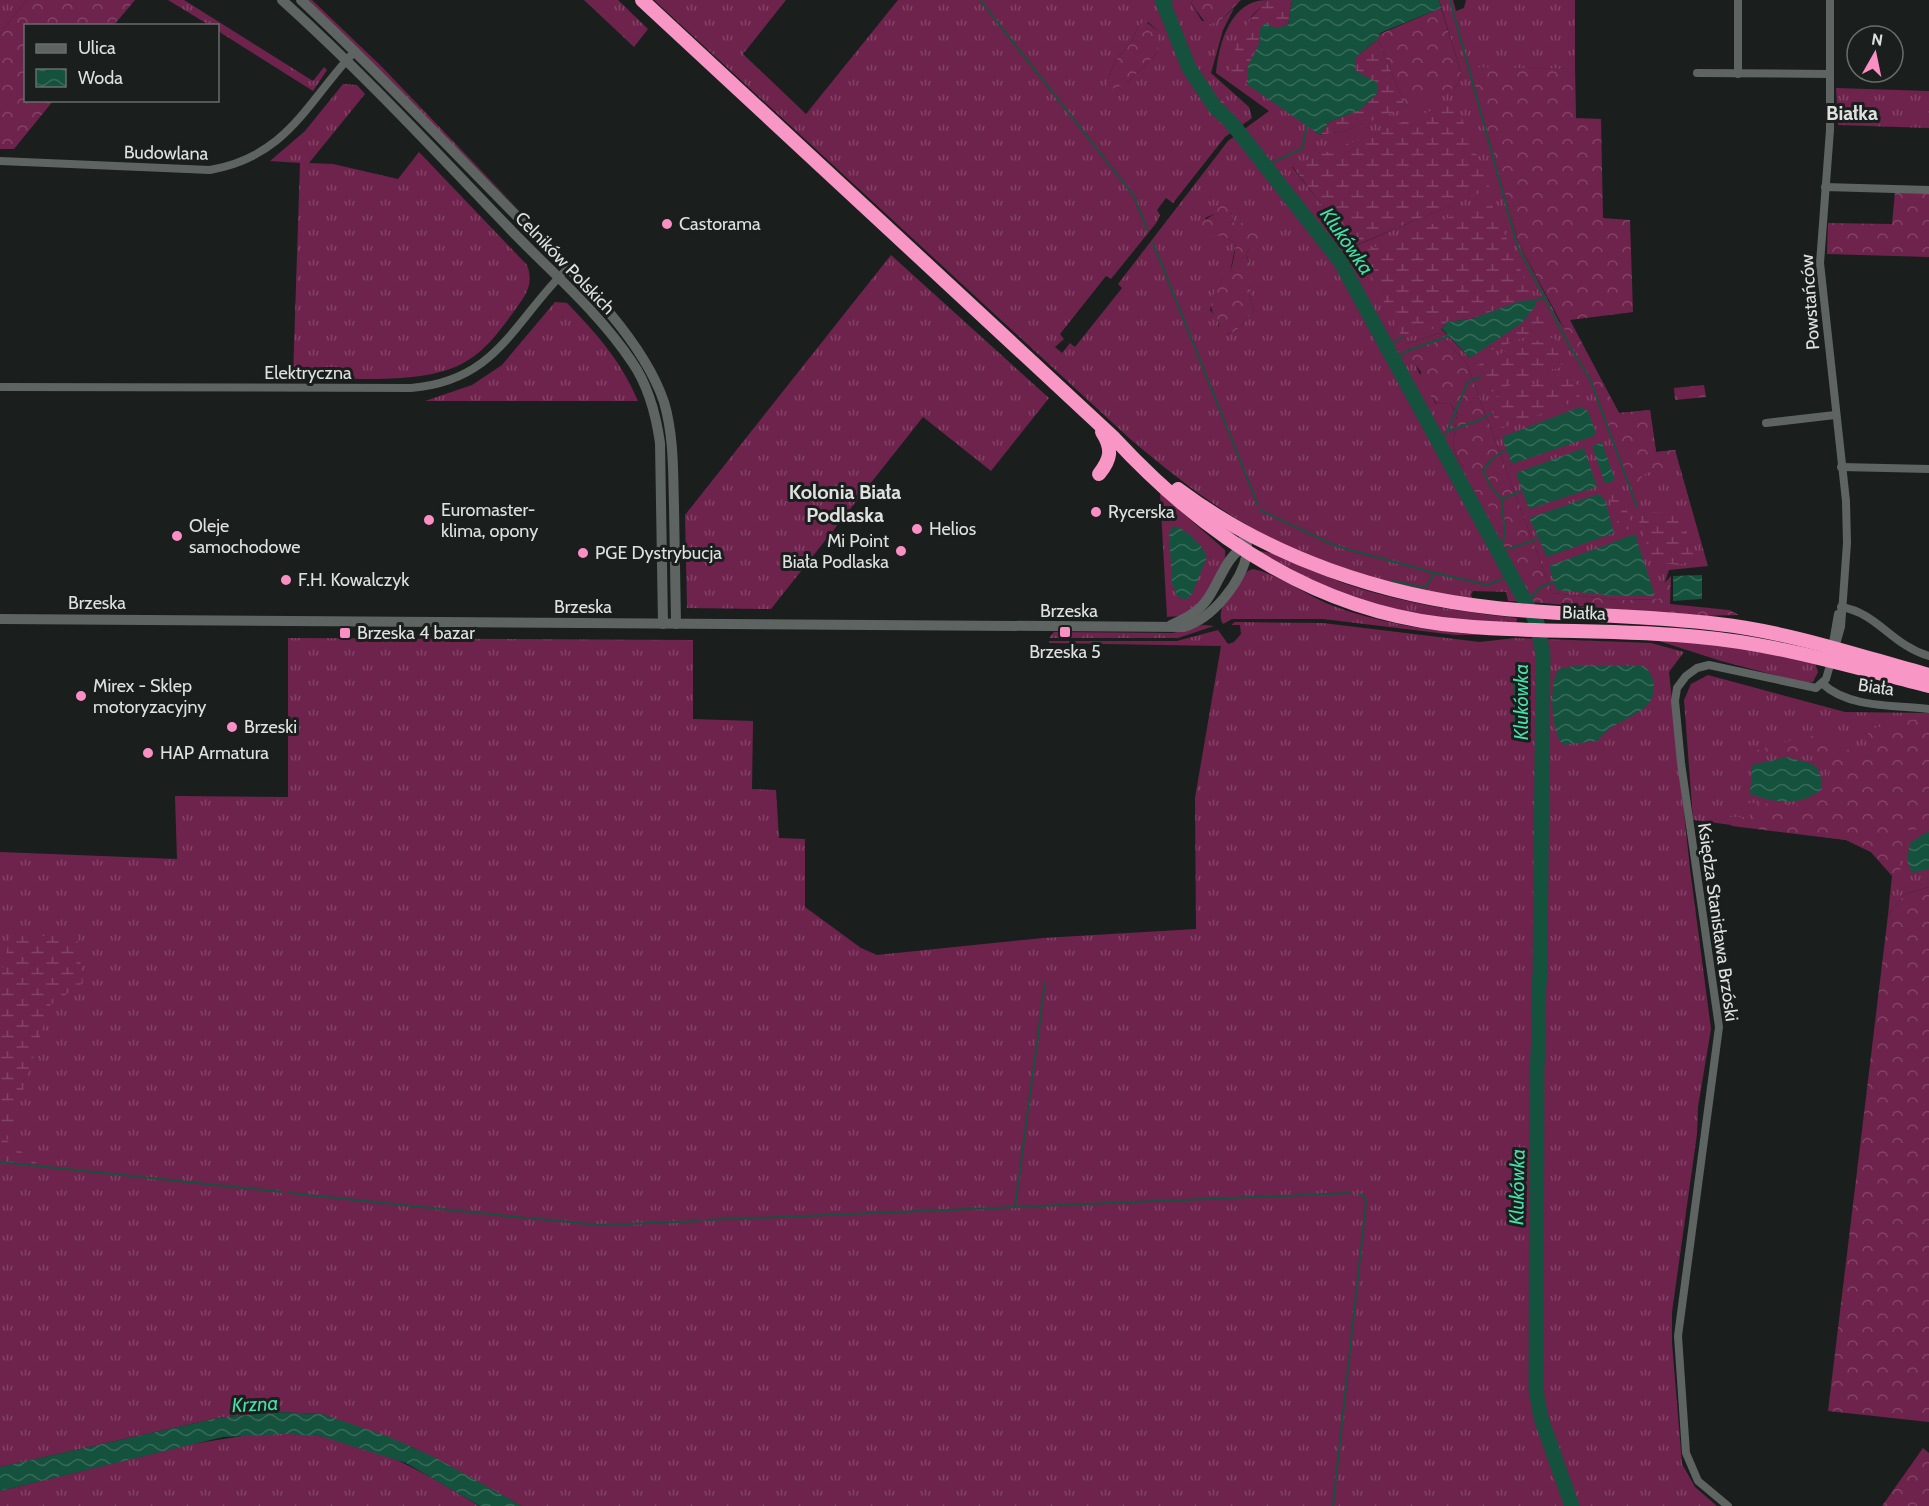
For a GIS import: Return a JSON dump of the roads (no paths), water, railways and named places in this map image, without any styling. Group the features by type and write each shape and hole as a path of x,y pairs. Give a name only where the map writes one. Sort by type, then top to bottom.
{"highway":[{"path":"642,0 1114,438"},
{"path":"1093,418 1110,447 1108,460 1098,474"},
{"name":"Białka","path":"1114,438 1189,497 1242,530 1319,567 1382,587 1440,601 1509,609 1728,625 1776,633 1929,686"},
{"name":"Białka","path":"1114,438 1136,462 1188,507 1245,549 1299,583 1364,608 1420,621 1721,639 1832,654 1929,675"}],"street":[{"name":"Celników Polskich","path":"282,0 347,60 557,278 633,363 662,421 663,624"},
{"name":"Celników Polskich","path":"301,0 355,51 567,268 628,334 643,356 656,380 674,478 676,624"},
{"path":"1738,0 1738,74"},
{"name":"Powstańców","path":"1830,0 1830,74 1820,263 1847,536 1841,607 1835,626 1832,654"},
{"name":"Budowlana","path":"0,161 210,170 242,163 267,150 286,134 355,51"},
{"path":"1697,73 1830,74"},
{"path":"1825,187 1929,190"},
{"name":"Elektryczna","path":"0,387 411,388 440,384 460,377 494,355 567,268"},
{"path":"1766,423 1835,415"},
{"path":"1841,467 1929,469"},
{"path":"1242,530 1245,549 1265,542"},
{"name":"Brzeska","path":"0,619 1166,628 1192,615 1202,606 1245,549"},
{"path":"1841,607 1862,612 1899,644 1929,656"},
{"path":"1823,684 1832,654"},
{"name":"Księdza Stanisława Brzóski","path":"1728,1506 1704,1488 1691,1469 1683,1425 1678,1336 1719,1027 1681,763 1675,698 1679,684 1686,676 1697,668 1709,665 1810,688 1823,684"},
{"name":"Biała","path":"1823,684 1837,695 1853,699 1929,709"}],"water":[{"path":"1292,0 1439,0 1441,8 1380,33 1378,39 1356,57 1356,71 1378,83 1377,94 1360,110 1329,122 1320,135 1248,85 1248,66 1260,42 1260,29 1265,23 1276,28 1288,25"},
{"path":"1534,300 1536,305 1522,323 1470,358 1442,329 1447,322 1471,319 1520,301"},
{"path":"1580,407 1588,411 1596,433 1594,436 1512,464 1502,437"},
{"path":"1602,442 1615,480 1605,484 1592,446"},
{"path":"1584,448 1597,487 1529,509 1516,473"},
{"path":"1598,494 1605,500 1614,533 1547,557 1529,518"},
{"path":"1173,526 1193,538 1202,547 1207,557 1192,594 1185,600 1177,596 1172,584 1169,533"},
{"path":"1635,534 1655,596 1617,596 1556,590 1549,566"},
{"path":"1702,575 1702,599 1673,601 1673,576"},
{"path":"1578,665 1643,666 1650,673 1654,683 1652,699 1637,713 1610,728 1597,741 1564,745 1556,732 1552,708 1553,685 1559,669"},
{"path":"1517,675 1525,676 1528,681 1527,734 1521,741 1517,740 1513,734 1513,680"},
{"path":"1786,757 1817,768 1822,789 1805,799 1788,802 1769,800 1750,794 1752,765"},
{"path":"1929,831 1929,869 1912,873 1907,860 1910,843"},
{"path":"276,1412 322,1414 387,1436 436,1458 522,1506 480,1506 406,1463 320,1436 287,1434 223,1437 0,1491 0,1467 218,1418"}],"waterway":[{"path":"980,0 1134,196 1147,230"},
{"name":"Klukówka","path":"1162,0 1189,68 1215,107 1230,121 1340,261 1537,623 1543,655 1537,1065 1536,1390 1541,1418 1572,1506"},
{"path":"1164,6 1172,0"},
{"path":"1450,0 1517,245 1570,347 1590,379 1637,507"},
{"path":"1266,165 1302,149 1307,126"},
{"path":"1329,245 1347,237"},
{"path":"1153,243 1258,505"},
{"path":"1535,301 1546,297"},
{"path":"1398,369 1402,353 1449,336"},
{"path":"1386,347 1402,337"},
{"path":"1440,448 1468,382 1480,377"},
{"path":"1450,430 1480,420 1491,413"},
{"path":"1496,552 1501,547 1504,534 1502,499 1491,487 1483,470 1494,457 1505,450"},
{"path":"1502,499 1521,491"},
{"path":"1260,510 1336,546 1435,573 1488,585 1509,576"},
{"path":"1503,548 1509,549 1537,539"},
{"path":"1393,581 1425,588 1435,573"},
{"path":"1525,603 1542,586 1554,582"},
{"path":"1015,1207 1045,983"},
{"path":"0,1162 282,1192"},
{"path":"289,1193 526,1218"},
{"path":"706,1220 1351,1193"},
{"path":"1333,1506 1366,1203 1364,1196 1359,1194"},
{"path":"530,1218 600,1225 701,1221"}],"place":[{"name":"Castorama","path":"667,224"},
{"name":"Rycerska","path":"1096,512"},
{"name":"Euromaster- klima, opony","path":"429,520"},
{"name":"Helios","path":"917,529"},
{"name":"Oleje samochodowe","path":"177,536"},
{"name":"Mi Point Biała Podlaska","path":"901,551"},
{"name":"PGE Dystrybucja","path":"583,553"},
{"name":"F.H. Kowalczyk","path":"286,580"},
{"name":"Brzeska 5","path":"1065,632"},
{"name":"Brzeska 4 bazar","path":"345,633"},
{"name":"Mirex - Sklep motoryzacyjny","path":"81,696"},
{"name":"Brzeski","path":"232,727"},
{"name":"HAP Armatura","path":"148,753"}],"district":[{"name":"Białka","path":"1852,113"},
{"name":"Kolonia Biała Podlaska","path":"845,504"}],"water label":[{"name":"Krzna","path":"255,1404"}]}
